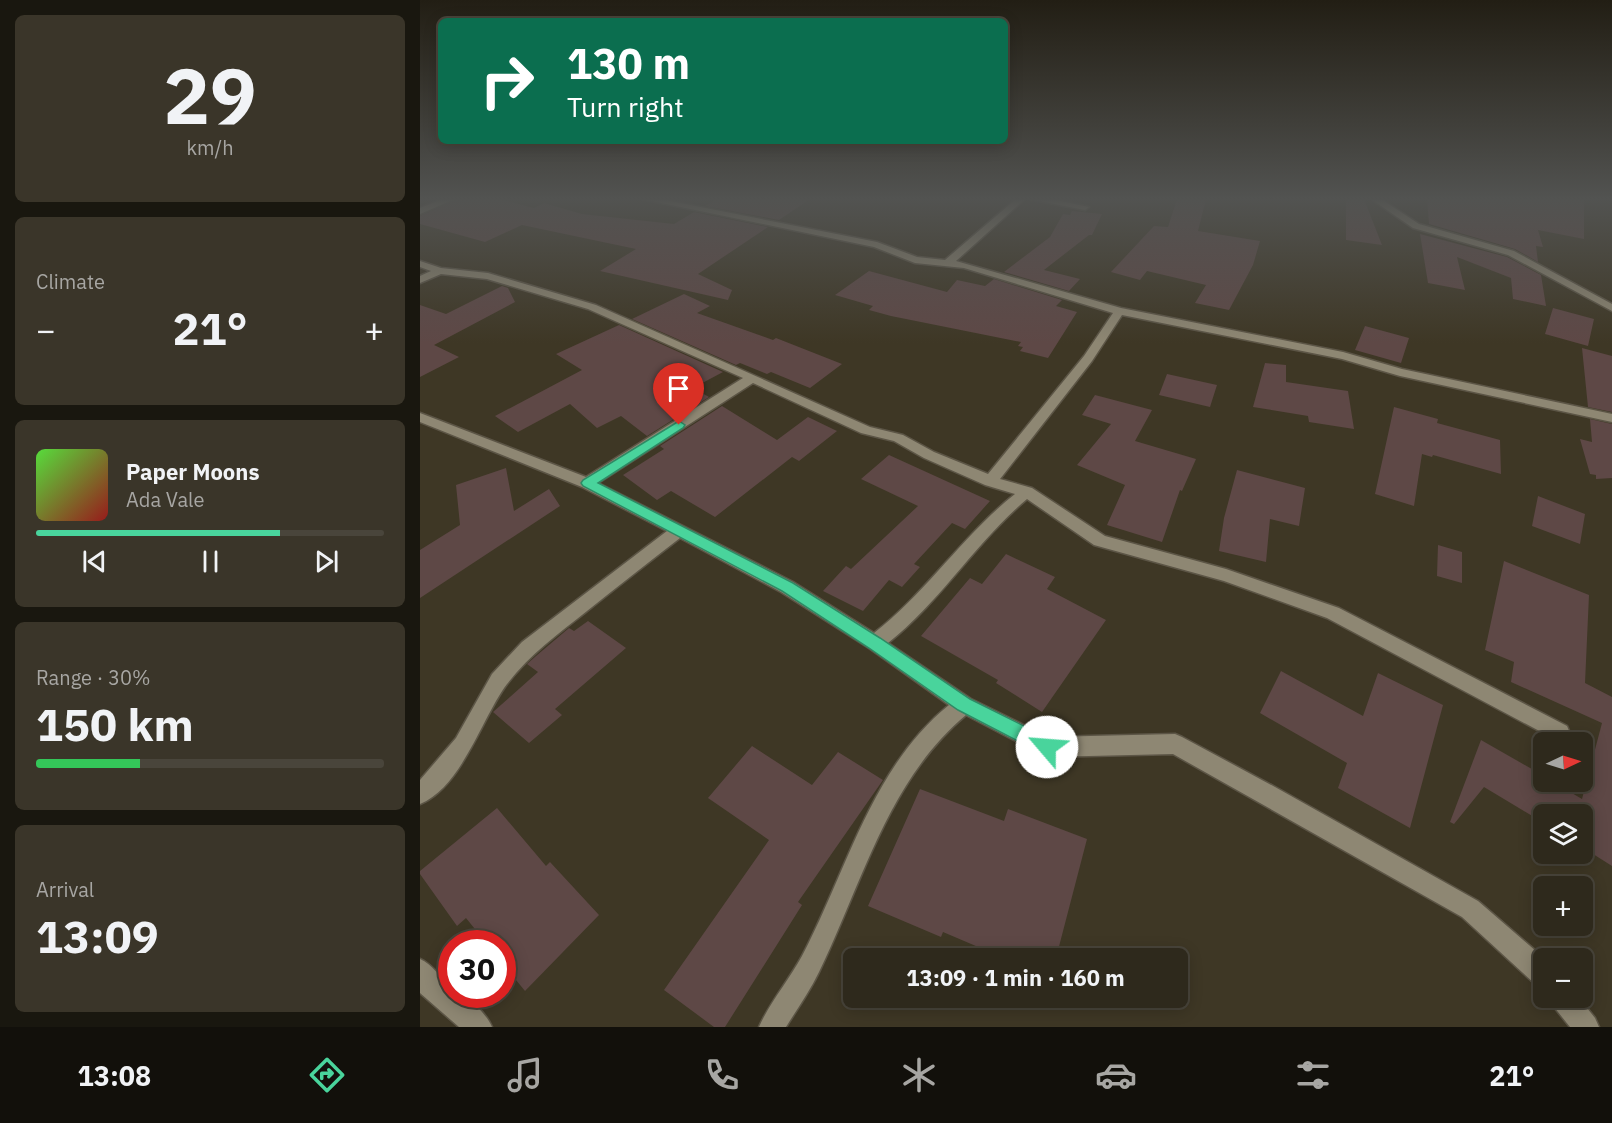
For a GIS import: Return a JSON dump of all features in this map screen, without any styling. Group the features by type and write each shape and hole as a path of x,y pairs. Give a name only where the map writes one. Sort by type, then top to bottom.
{"street":[{"path":"882,247 915,260 978,268 1119,311 1343,356 1400,372 1612,418"},
{"path":"948,263 966,247"},
{"path":"1489,247 1510,253 1612,308"},
{"path":"420,264 440,271 488,276 592,307 866,430 897,438 929,455 990,481 1027,492 1100,541 1226,574 1333,614 1556,732"},
{"path":"420,280 440,271"},
{"path":"990,481 1088,358 1119,311"},
{"path":"587,483 752,378"},
{"path":"420,417 587,483 679,530 787,587 875,643 964,705 1047,747 1090,748 1175,744 1470,909 1533,965"},
{"path":"875,643 908,617 1002,513 1027,492"},
{"path":"420,794 436,779 462,745 499,680 528,647 679,530"},
{"path":"772,1027 810,965 863,846 906,765 937,727 964,705"},
{"path":"420,971 428,984 479,1027"},
{"path":"1571,1008 1586,1027"}],"building":[{"path":"626,247 738,247 698,274 732,290 728,300 600,271 636,249"},
{"path":"1037,247 1074,247 1044,270 1080,279 1069,291 1004,272"},
{"path":"1134,247 1258,247 1253,265 1229,310 1195,303 1206,285 1147,271 1140,280 1111,272"},
{"path":"1422,247 1469,247 1507,257 1541,275 1546,306 1513,299 1511,278 1457,257 1465,290 1428,283"},
{"path":"1508,247 1536,247 1538,262"},
{"path":"869,271 947,292 957,280 985,286 994,279 1062,300 1056,306 1077,312 1048,358 1020,351 1023,347 1018,346 1021,342 891,316 869,310 873,306 835,295"},
{"path":"502,286 508,288 515,302 434,345 459,357 420,377 420,305 446,314"},
{"path":"684,294 710,306 697,313 773,340 776,338 842,364 810,388 771,372 767,374 740,363 736,365 632,319"},
{"path":"1553,308 1594,319 1588,346 1545,334"},
{"path":"619,325 723,372 693,388 709,397 647,436 621,416 597,428 570,404 518,432 495,416 582,370 556,354"},
{"path":"1365,326 1409,338 1401,363 1355,350"},
{"path":"1582,348 1612,356 1612,412 1588,407"},
{"path":"1265,363 1286,365 1286,382 1348,391 1354,429 1309,422 1308,416 1253,407"},
{"path":"1167,374 1217,385 1210,407 1159,395"},
{"path":"1095,395 1152,410 1135,441 1196,459 1182,491 1180,490 1162,542 1107,525 1125,485 1077,465 1111,424 1082,415"},
{"path":"722,406 777,440 808,417 837,431 799,461 792,457 715,517 671,491 657,500 623,475 664,449 660,446"},
{"path":"1394,407 1438,419 1437,423 1500,440 1501,474 1422,454 1414,506 1375,494"},
{"path":"1590,419 1612,424 1612,478 1596,479 1596,475 1590,474 1580,439 1592,442"},
{"path":"889,455 990,501 965,529 952,523 914,564 920,567 902,587 889,580 863,611 823,591 846,566 851,569 918,506 861,479"},
{"path":"506,468 514,511 549,489 560,506 420,598 420,550 460,525 456,485"},
{"path":"1237,470 1305,488 1299,526 1270,519 1266,562 1219,551 1224,518"},
{"path":"1538,496 1585,514 1580,544 1532,526"},
{"path":"1438,545 1462,552 1462,583 1437,576"},
{"path":"1006,554 1055,577 1047,589 1106,620 1042,712 996,683 998,680 921,636 970,578 982,584"},
{"path":"1504,561 1589,595 1585,683 1612,697 1612,866 1593,854 1593,804 1533,804 1533,816 1484,787 1454,824 1450,822 1481,740 1533,770 1533,792 1570,792 1582,799 1584,792 1593,792 1593,757 1602,723 1511,682 1514,662 1485,650"},
{"path":"588,621 626,648 555,709 562,715 529,743 493,712 538,672 527,664 569,628 574,631"},
{"path":"1281,671 1363,716 1378,673 1443,705 1410,828 1338,788 1347,763 1260,713"},
{"path":"752,746 812,785 838,752 883,780 798,902 802,905 725,1027 714,1027 664,990 769,840 708,798"},
{"path":"920,789 1004,821 1008,809 1087,839 1059,948 981,948 943,932 941,937 868,906"},
{"path":"497,808 546,866 550,862 599,915 525,991 516,980 516,930 476,930 466,918 457,926 420,871"}],"route":[{"path":"679,425 587,483 787,587 875,643 964,705 1047,747"}]}
